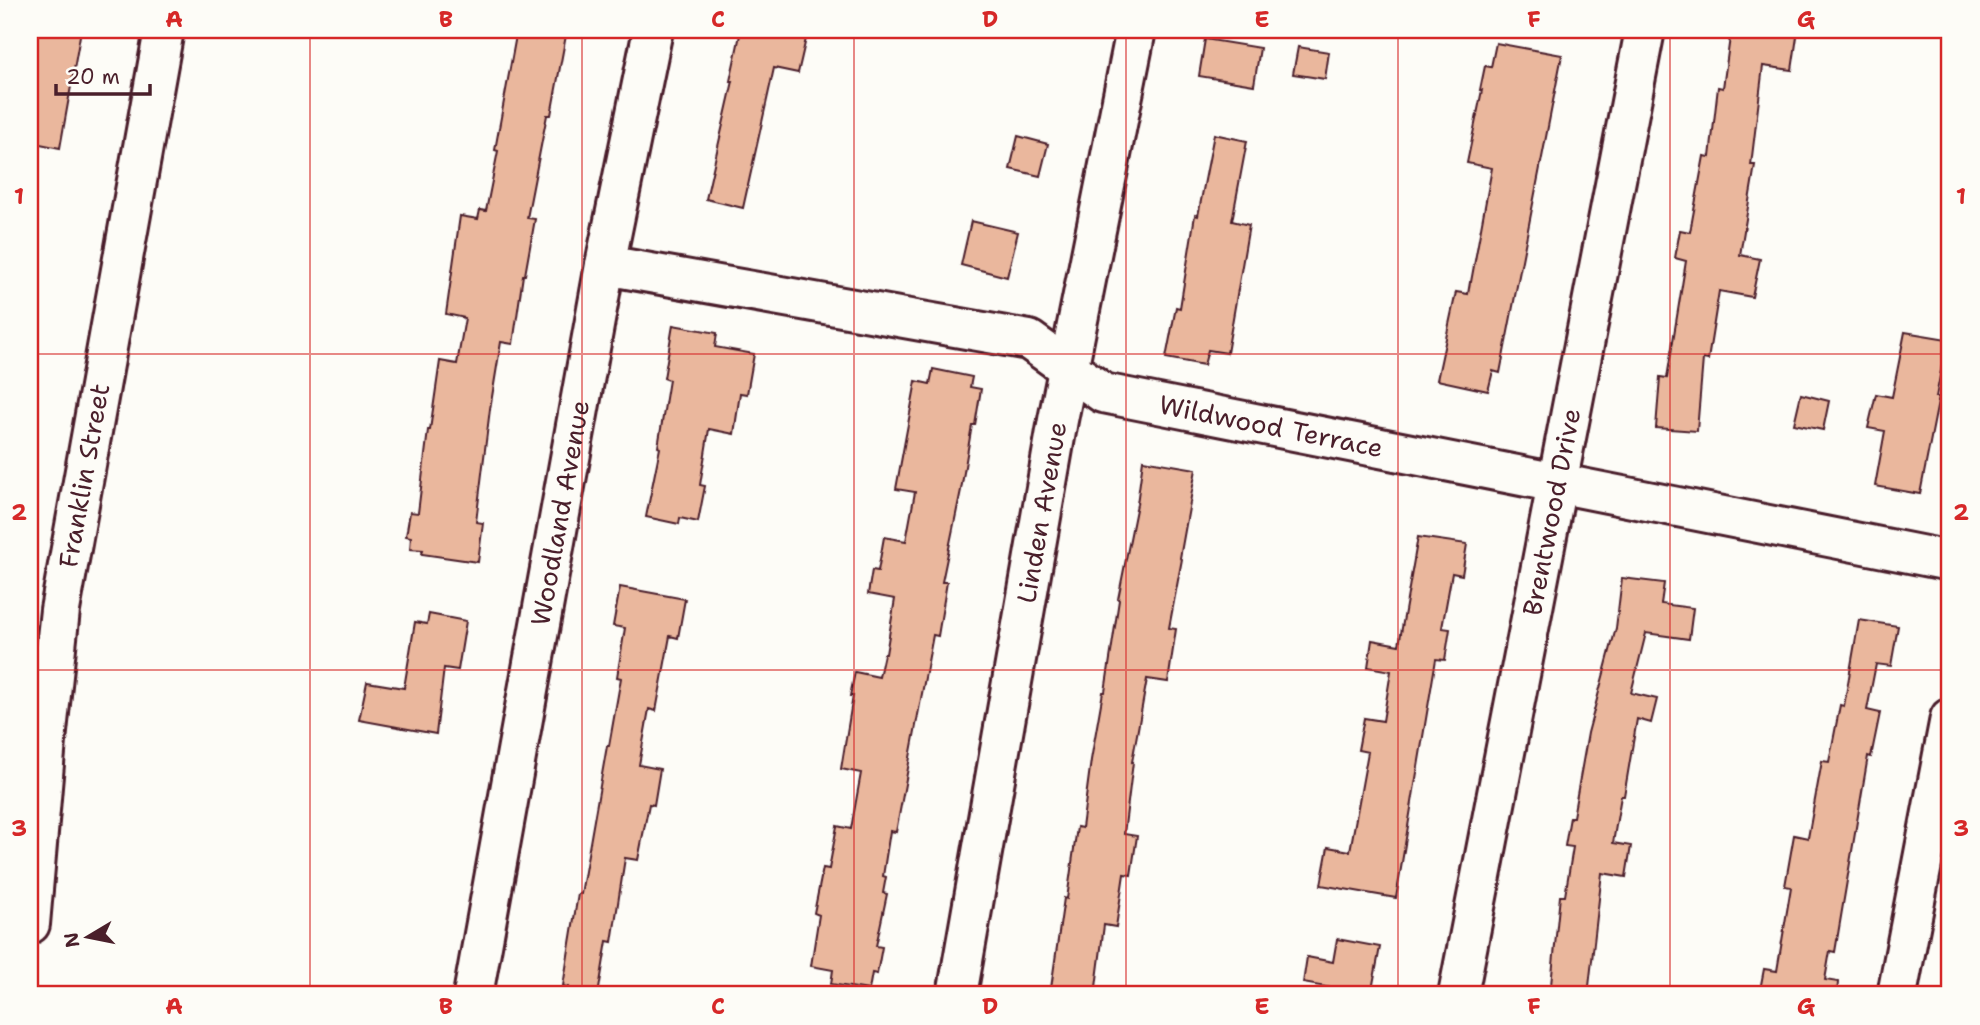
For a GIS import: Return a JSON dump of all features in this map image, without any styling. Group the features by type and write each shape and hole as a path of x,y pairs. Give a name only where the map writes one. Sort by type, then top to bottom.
{"street":[{"name":"Franklin Street","path":"30,924 38,740 164,30"},
{"name":"Woodland Avenue","path":"473,995 605,265 653,30"},
{"name":"Linden Avenue","path":"957,995 1068,368 1136,30"},
{"name":"Brentwood Drive","path":"1458,995 1645,30"},
{"name":"Wildwood Terrace","path":"605,265 1028,340 1103,393 1950,561"},
{"path":"1897,995 1947,756 1950,718"}],"building":[{"path":"38,30 81,30 60,148 30,142 30,71"},
{"path":"517,30 567,30 527,218 535,219 523,275 513,344 501,342 476,522 483,523 478,562 422,554 423,550 410,549 411,537 406,536 410,512 418,513 440,361 457,364 465,318 446,314 460,216 478,219 480,210 486,211"},
{"path":"741,30 808,30 798,73 774,68 743,208 706,199 733,81 730,81"},
{"path":"1731,30 1798,30 1792,70 1763,66 1751,165 1755,165 1740,255 1760,259 1752,297 1719,291 1708,360 1703,359 1697,431 1656,428 1660,377 1667,378 1686,261 1675,258 1680,230 1690,232 1704,156 1710,157 1718,87 1723,88"},
{"path":"1205,39 1260,48 1254,85 1199,76"},
{"path":"1496,43 1562,55 1500,373 1493,371 1488,391 1437,380 1456,292 1468,294 1492,168 1467,163 1485,66 1491,67"},
{"path":"1298,47 1329,52 1325,79 1293,74"},
{"path":"1214,134 1247,141 1232,221 1249,225 1227,353 1208,350 1204,365 1166,358 1176,307 1180,308 1195,215 1198,216"},
{"path":"1018,136 1048,144 1040,176 1010,169"},
{"path":"971,221 1018,232 1007,277 961,265"},
{"path":"673,325 717,333 715,347 754,354 747,394 740,393 734,434 709,429 700,485 705,486 698,522 680,518 679,524 646,517 660,448 658,447 669,380 664,378"},
{"path":"1905,332 1947,339 1920,494 1875,486 1885,431 1868,428 1876,394 1892,397"},
{"path":"933,369 972,377 970,387 981,389 942,582 947,582 938,636 933,635 896,832 890,831 883,876 886,877 883,893 887,894 876,946 882,947 877,974 872,973 869,990 831,984 833,970 811,966 819,915 814,913 823,868 829,869 837,826 851,829 861,773 841,769 853,696 850,696 855,672 879,677 886,654 895,599 868,594 872,570 878,571 884,537 906,541 915,492 896,489 916,381 930,384"},
{"path":"1801,394 1829,401 1823,430 1794,424"},
{"path":"1143,460 1196,469 1169,628 1176,629 1168,682 1147,679 1132,762 1124,834 1137,836 1131,875 1124,874 1116,927 1104,925 1095,995 1050,995 1077,827 1082,828 1091,760 1105,692 1118,599"},
{"path":"1418,537 1467,544 1462,575 1452,573 1442,628 1450,629 1445,660 1436,659 1396,898 1321,885 1328,847 1350,851 1368,752 1358,750 1364,718 1383,721 1391,671 1368,667 1372,640 1399,645"},
{"path":"1622,578 1664,583 1661,604 1693,608 1689,639 1646,633 1631,693 1657,699 1651,723 1637,719 1624,796 1621,796 1613,843 1631,846 1626,877 1602,873 1588,995 1550,995 1560,896 1565,896 1573,847 1565,846 1570,817 1573,817 1588,733 1616,628"},
{"path":"620,587 685,599 678,638 670,636 656,711 649,709 639,765 660,769 654,805 649,804 638,860 625,858 612,942 607,941 598,995 567,995 569,987 563,986 578,894 581,894 621,678 617,677 625,628 613,626"},
{"path":"429,614 466,621 458,670 444,668 436,734 359,720 367,682 404,688 415,622 427,624"},
{"path":"1859,620 1898,626 1891,666 1876,664 1867,710 1880,713 1871,757 1868,756 1835,952 1830,951 1825,980 1838,982 1837,995 1759,995 1764,969 1777,971 1791,887 1785,886 1794,835 1808,838 1822,761 1829,762 1840,705 1844,706"},
{"path":"1337,939 1380,947 1371,995 1303,983 1307,957 1333,962"}]}
